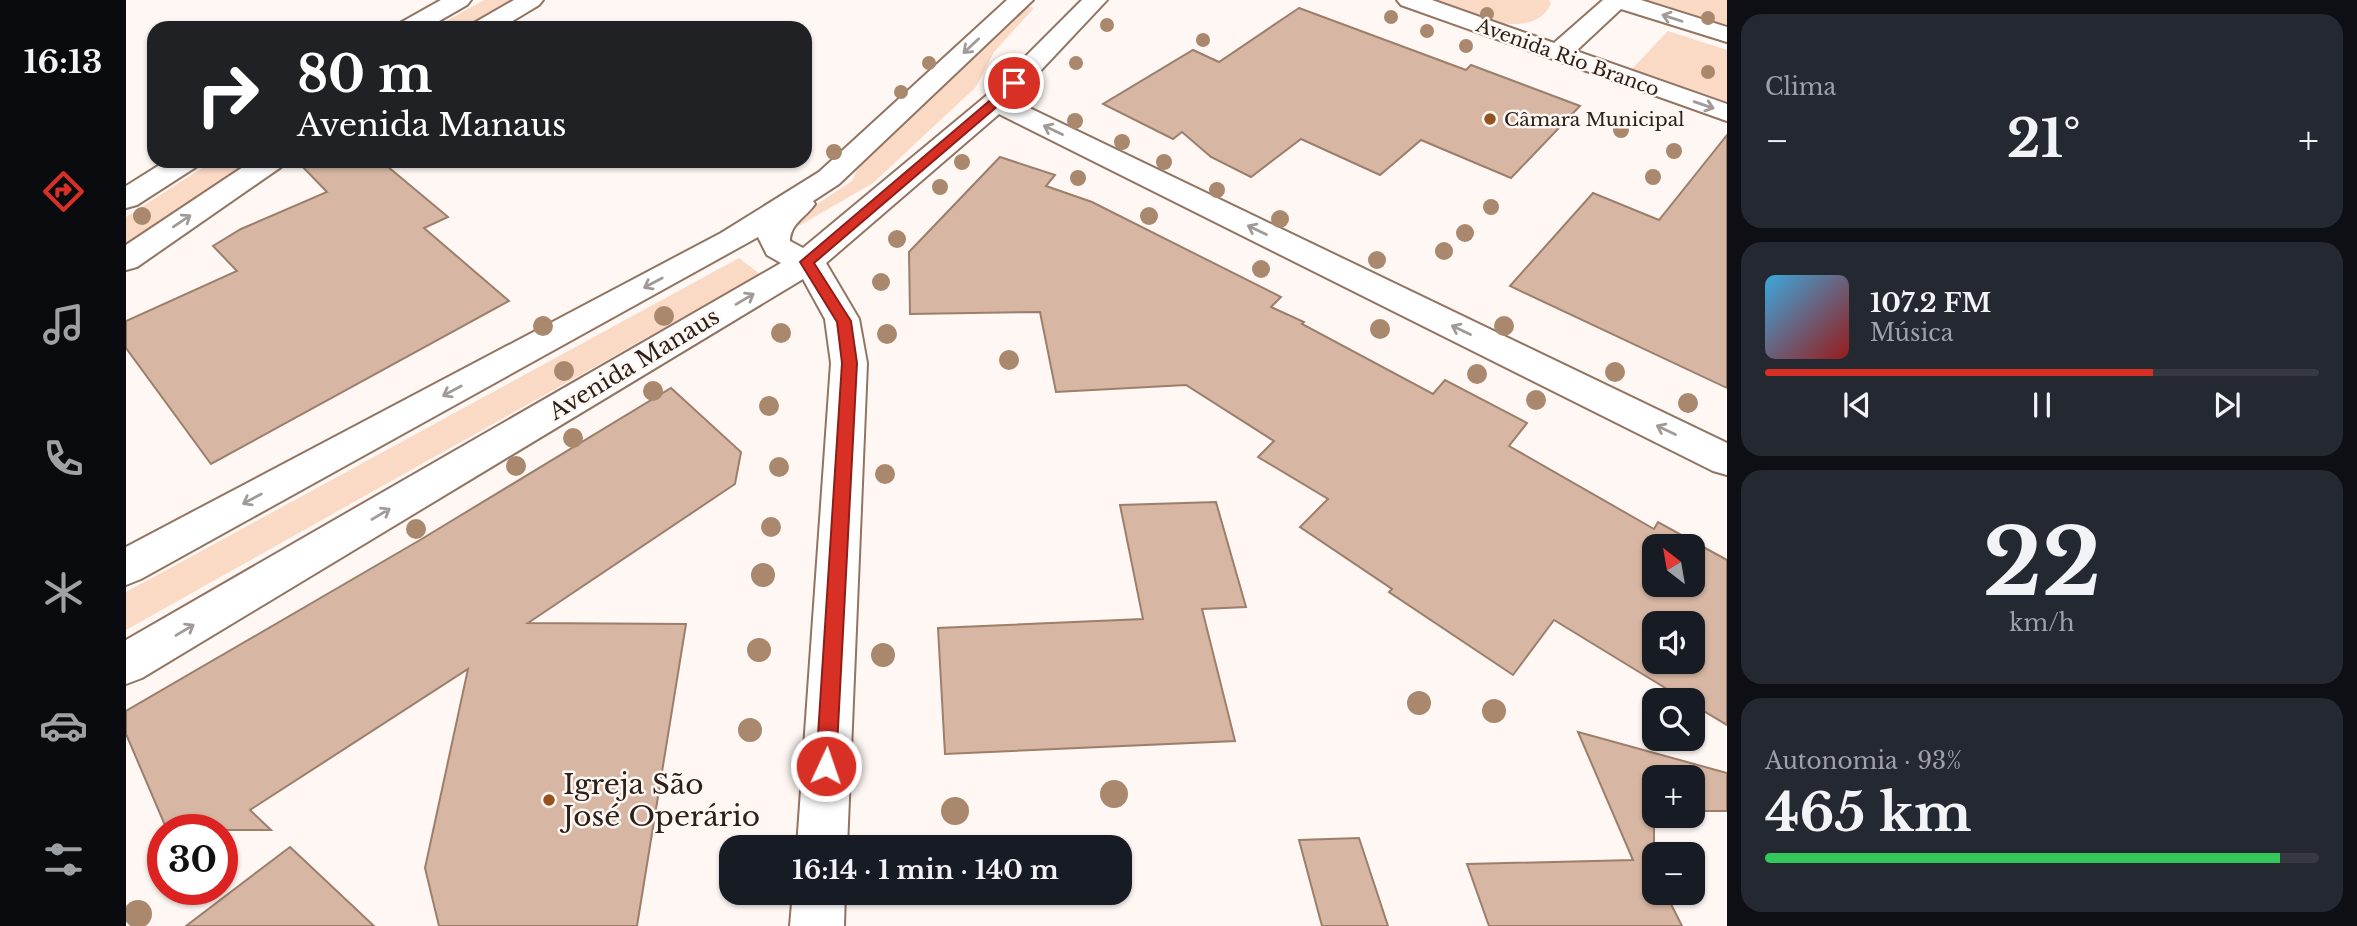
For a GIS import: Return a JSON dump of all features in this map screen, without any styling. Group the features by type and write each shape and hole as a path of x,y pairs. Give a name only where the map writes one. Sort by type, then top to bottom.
{"street":[{"path":"422,21 459,0"},
{"path":"495,21 531,0"},
{"path":"823,835 849,363 844,321 807,262 782,251 775,243 774,233 783,220 1021,0"},
{"name":"Avenida Manaus","path":"126,664 807,262 996,102 1069,13 1096,0"},
{"name":"Avenida Rio Branco","path":"1409,0 1727,113"},
{"path":"1557,54 1617,0 1727,35"},
{"path":"996,102 1727,460"},
{"path":"126,199 175,168"},
{"path":"126,260 261,168"},
{"path":"126,567 733,240 829,178"},
{"path":"817,926 818,905"}],"shaded area":[{"path":"484,0 516,0 479,21 446,21"},
{"path":"1422,0 1549,0 1551,3 1542,16 1528,22 1511,24 1472,17"},
{"path":"1635,0 1727,0 1727,29"},
{"path":"1027,6 1034,8 994,52 976,87 873,183 799,226 799,216 852,181 858,168"},
{"path":"1668,31 1727,50 1727,104 1630,71"},
{"path":"202,168 238,168 126,243 126,217"},
{"path":"739,258 760,274 126,630 126,592"}],"building":[{"path":"1299,8 1466,70 1471,65 1580,106 1511,178 1421,140 1380,175 1301,139 1251,177 1211,157 1182,132 1173,139 1103,104 1193,50 1219,62"},
{"path":"1727,135 1727,388 1510,286 1593,193 1659,220"},
{"path":"1000,157 1055,175 1046,186 1092,202 1281,297 1271,307 1304,322 1302,324 1433,394 1445,380 1527,423 1509,446 1654,529 1658,522 1680,534 1642,534 1642,597 1705,597 1705,548 1727,560 1727,725 1705,712 1705,688 1665,688 1642,674 1705,674 1705,611 1642,611 1642,674 1554,620 1513,675 1389,592 1392,589 1300,527 1328,499 1258,457 1274,441 1186,385 1056,392 1040,312 910,314 909,252"},
{"path":"304,168 389,168 448,217 424,228 509,301 211,464 126,348 126,321 237,271 213,246 241,229 327,192"},
{"path":"671,388 741,452 735,484 528,623 686,624 637,926 439,926 425,868 468,669 250,810 271,830 238,830 238,814 160,814 126,734 126,711 420,540"},
{"path":"1216,502 1246,607 1202,609 1235,741 945,754 938,628 1143,619 1120,505"},
{"path":"1578,732 1698,765 1642,765 1642,828 1654,828 1654,842 1642,842 1642,905 1672,905 1682,926 1489,926 1467,864 1633,860"},
{"path":"1705,767 1727,773 1727,811 1705,811"},
{"path":"1359,838 1388,926 1322,926 1299,840"},
{"path":"290,847 374,926 186,926 214,905 238,905 238,886"}],"place":[{"name":"Câmara Municipal","path":"1490,119"},
{"name":"Igreja São José Operário","path":"549,800"}],"route":[{"path":"826,766 849,363 844,321 807,262 996,102 1014,83"}]}
